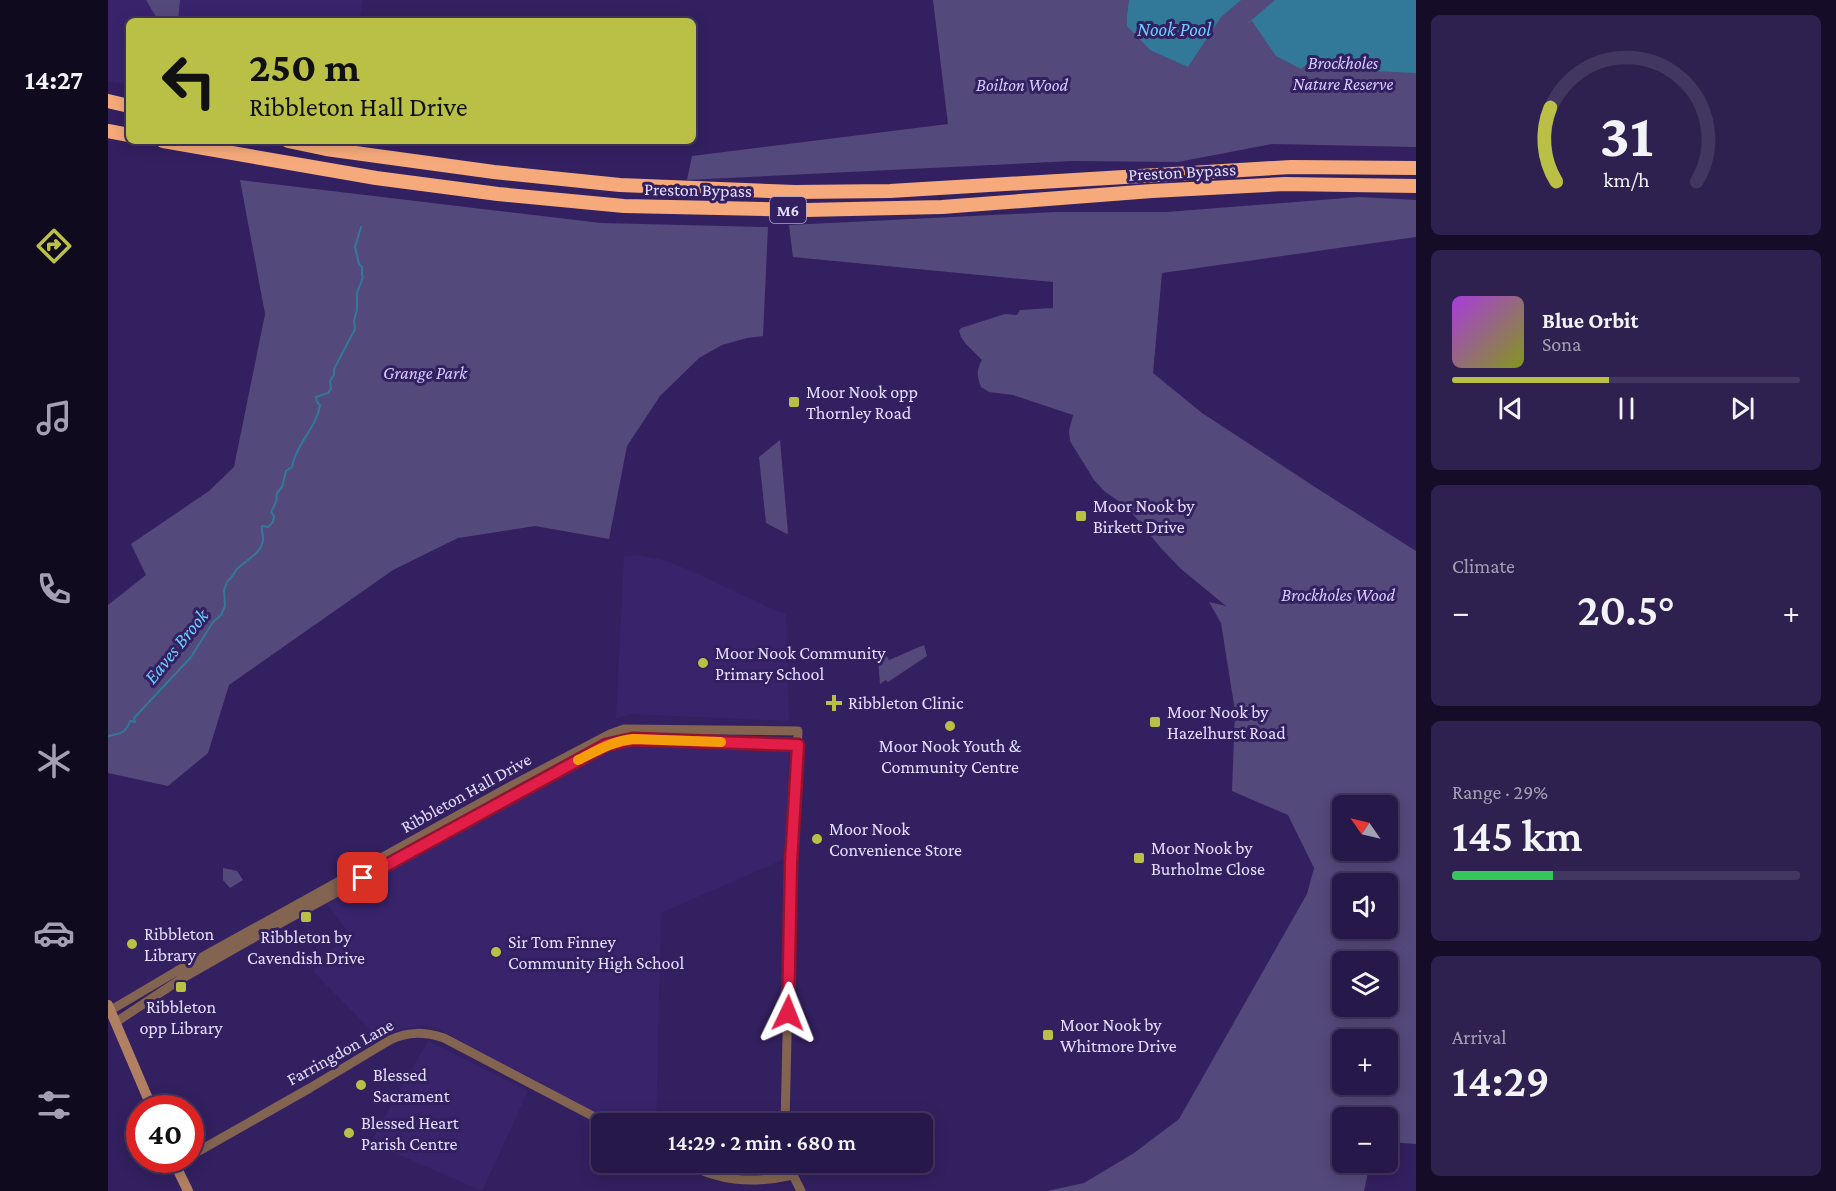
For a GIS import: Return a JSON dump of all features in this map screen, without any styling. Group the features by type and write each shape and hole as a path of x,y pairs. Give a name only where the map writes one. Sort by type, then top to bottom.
{"highway":[{"path":"108,101 126,105"},
{"path":"108,131 126,134"},
{"name":"Preston Bypass","path":"181,144 376,178 498,195 624,206 806,210 942,207 1152,191 1284,184 1416,186"},
{"name":"Preston Bypass","path":"302,144 505,173 620,185 795,192 890,191 1291,167 1416,168"}],"main road":[{"path":"110,1008 147,1095"},
{"path":"181,1173 188,1191"}],"street":[{"name":"Ribbleton Hall Drive","path":"461,820 512,786 606,745 612,738 624,729 798,731 798,745 612,738"},
{"path":"785,1113 791,863 798,745"},
{"name":"Ribbleton Hall Drive","path":"110,1008 244,939 461,820 517,795 568,760"},
{"path":"512,786 517,795"},
{"name":"Ribbleton Hall Drive","path":"116,1022 244,939"},
{"name":"Farringdon Lane","path":"204,1148 390,1040 403,1034 416,1032 444,1038 591,1115"},
{"path":"706,1173 754,1181 793,1175 801,1191"}],"shaded area":[{"path":"108,0 363,0 360,18 126,18 126,84 108,81"},
{"name":"Moor Nook Community Primary School","path":"637,555 664,560 778,612 786,613 789,721 631,714 616,718 624,557"},
{"name":"Sir Tom Finney Community High School","path":"624,747 789,752 784,859 661,913 656,1113 597,1113 435,1027 403,1028 379,1039 313,971 349,933 326,902 607,752"},
{"path":"428,1041 528,1091 482,1191 375,1144 373,1138"}],"green space":[{"path":"146,0 180,0 178,18 157,18"},
{"path":"933,0 1416,0 1416,147 1272,144 1178,162 1073,161 687,180 692,156 948,124"},
{"name":"Grange Park","path":"240,180 601,223 768,227 763,336 722,345 699,358 660,396 627,446 609,539 535,526 458,538 393,570 229,685 208,753 168,786 108,773 108,605 146,575 131,544 209,491 234,467 265,314"},
{"name":"Brockholes Wood","path":"1359,197 1416,200 1416,237 1162,273 1153,373 1202,413 1416,551 1416,1144 1398,1143 1398,1107 1332,1107 1332,1173 1368,1173 1364,1191 1047,1191 1084,1183 1134,1153 1179,1119 1307,894 1314,868 1288,815 1232,791 1235,711 1221,623 1209,602 1226,606 1181,569 1127,507 1104,491 1094,480 1070,441 1069,431 1073,415 1013,395 989,392 981,387 978,373 982,360 961,337 959,331 961,328 1005,314 1017,315 1020,310 1053,308 1053,282 793,257 789,225 1055,212 1167,212"},
{"path":"780,440 787,534 766,523 759,457"},
{"path":"924,645 927,656 888,682 886,680 880,684 878,658 885,654 889,660"},
{"path":"223,868 237,871 243,880 230,888 223,880"}],"water":[{"name":"Nook Pool","path":"1129,0 1241,0 1221,17 1188,67 1150,50 1127,26"},
{"path":"1275,0 1416,0 1416,73 1373,71 1316,57 1301,69 1276,56 1252,21 1246,25"}],"waterway":[{"name":"Eaves Brook","path":"108,736 122,732 130,721 135,722 134,718 191,657 213,622 221,615 225,606 224,590 227,582 261,546 262,526 268,527 273,522 274,516 271,512 286,471 292,467 318,413 320,405 316,397 328,393 331,389 330,381 334,375 334,369 355,329 357,293 363,277 355,247 361,227"}],"slow traffic":[{"path":"578,760 621,740 721,742"}],"place":[{"name":"Moor Nook opp Thornley Road","path":"794,402"},
{"name":"Moor Nook by Birkett Drive","path":"1081,516"},
{"name":"Moor Nook Community Primary School","path":"703,663"},
{"name":"Ribbleton Clinic","path":"834,703"},
{"name":"Moor Nook by Hazelhurst Road","path":"1155,722"},
{"name":"Moor Nook Youth & Community Centre","path":"950,726"},
{"name":"Moor Nook Convenience Store","path":"817,839"},
{"name":"Moor Nook by Burholme Close","path":"1139,858"},
{"name":"Ribbleton by Cavendish Drive","path":"306,917"},
{"name":"Ribbleton Library","path":"132,944"},
{"name":"Sir Tom Finney Community High School","path":"496,952"},
{"name":"Ribbleton opp Library","path":"181,987"},
{"name":"Moor Nook by Whitmore Drive","path":"1048,1035"},
{"name":"Blessed Sacrament","path":"361,1085"},
{"name":"Blessed Heart Parish Centre","path":"349,1133"}],"route":[{"path":"363,878 606,745 621,740 798,745 791,863 788,1013"}],"park label":[{"name":"Brockholes Nature Reserve","path":"1343,73"},
{"name":"Boilton Wood","path":"1022,85"}]}
